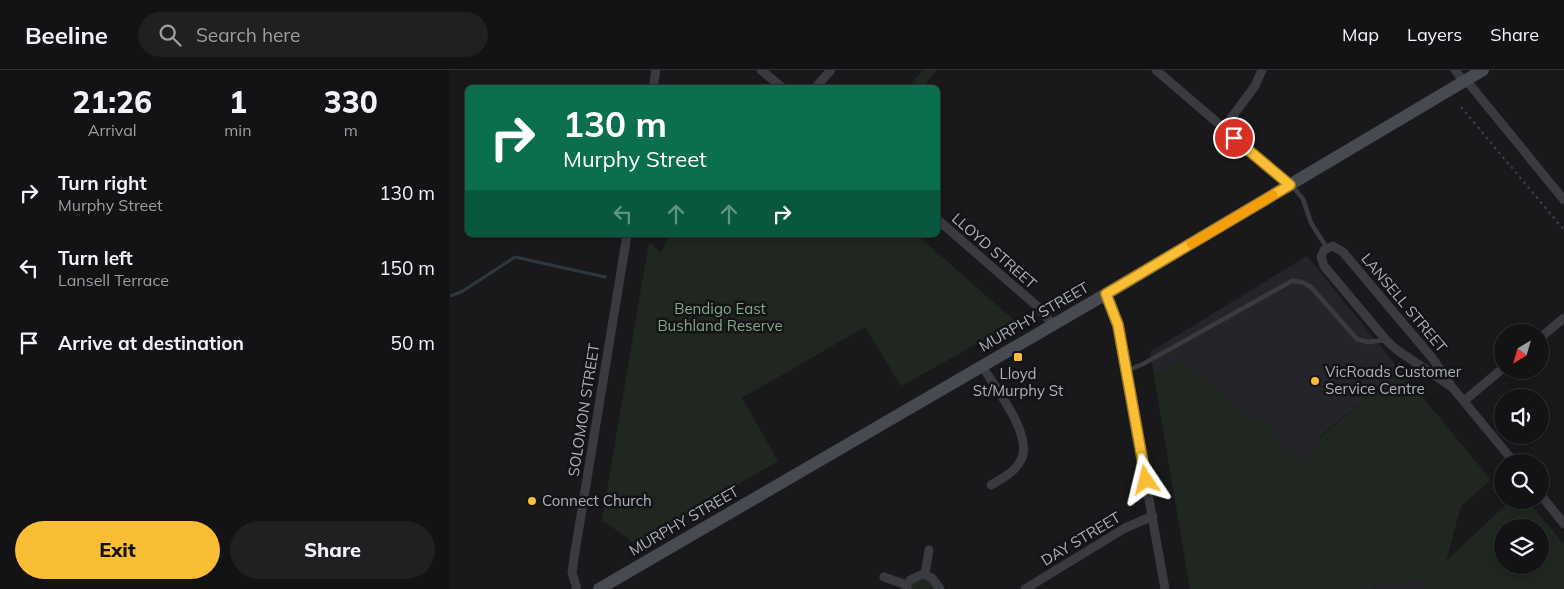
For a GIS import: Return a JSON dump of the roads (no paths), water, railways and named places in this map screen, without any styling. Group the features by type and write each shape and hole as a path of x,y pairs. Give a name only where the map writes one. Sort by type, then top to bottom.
{"street":[{"path":"654,85 656,70"},
{"path":"761,70 779,85"},
{"path":"818,85 831,70"},
{"path":"1156,70 1223,129 1290,184"},
{"path":"1223,129 1246,98 1262,70"},
{"path":"1455,70 1564,200"},
{"name":"MURPHY STREET","path":"599,589 1106,294 1483,70"},
{"name":"LLOYD STREET","path":"940,222 1038,308 1053,325"},
{"name":"SOLOMON STREET","path":"577,589 573,577 574,558 627,237"},
{"name":"LANSELL STREET","path":"1452,387 1397,350 1386,340 1322,262 1322,254 1327,248 1336,247 1343,252 1433,359 1452,387 1507,454"},
{"path":"1106,294 1118,325 1165,589"},
{"path":"1549,330 1564,318"},
{"path":"982,366 1017,425 1025,444 1023,456 1017,466 992,485"},
{"path":"1464,401 1494,376"},
{"path":"1549,505 1564,524"},
{"name":"DAY STREET","path":"1025,589 1125,528 1153,516"},
{"path":"925,574 929,550"},
{"path":"884,577 906,587 913,578 925,574 935,580 940,589"}],"lane":[{"path":"1290,184 1303,200 1311,223 1327,248"},
{"path":"1126,371 1143,364 1292,281 1302,282 1311,287 1356,339 1368,342 1386,340"}],"waterway":[{"path":"450,296 463,291 515,257 605,277"}],"place":[{"name":"Lloyd St/Murphy St","path":"1018,357"},
{"name":"VicRoads Customer Service Centre","path":"1315,381"},
{"name":"Connect Church","path":"532,501"}],"park label":[{"name":"Bendigo East Bushland Reserve","path":"720,318"}]}
